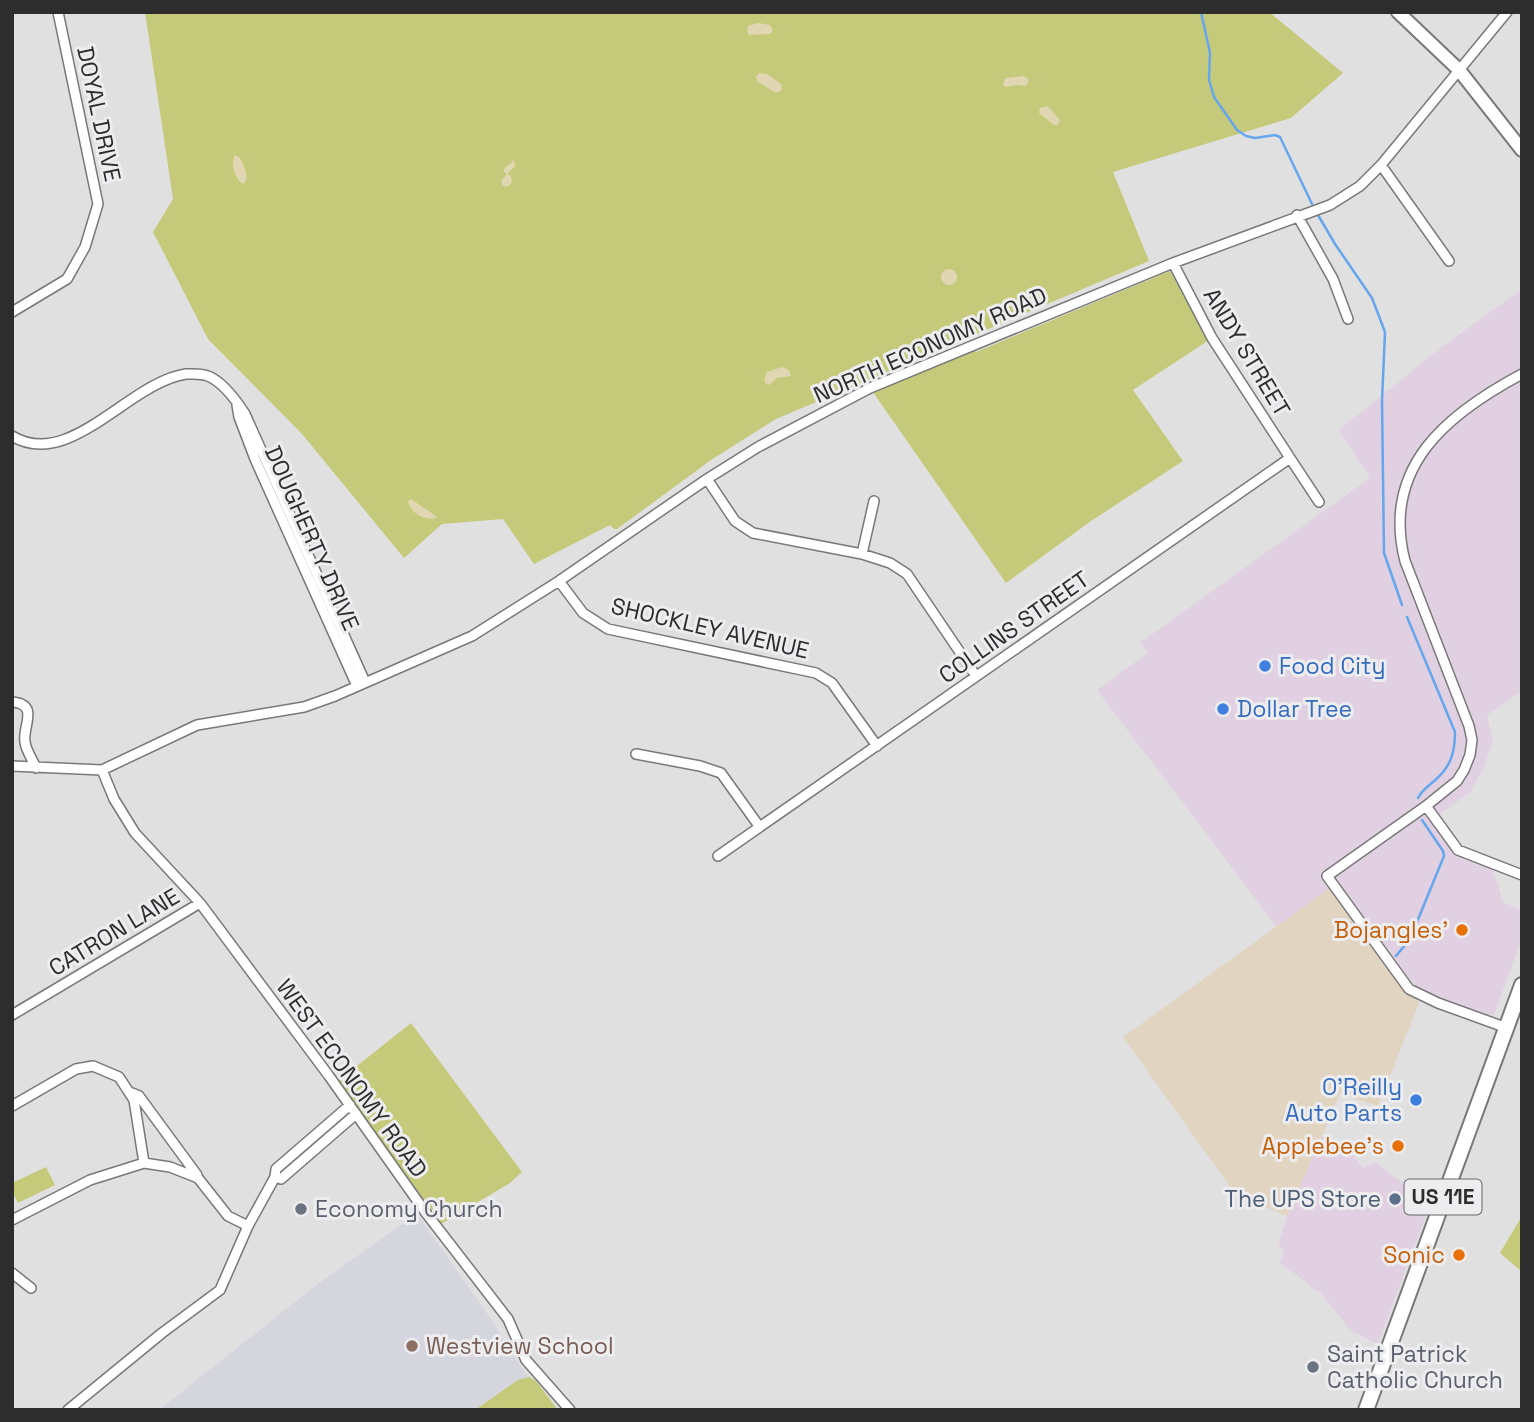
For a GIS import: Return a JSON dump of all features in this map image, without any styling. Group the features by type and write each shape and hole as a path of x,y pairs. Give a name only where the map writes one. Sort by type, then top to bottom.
{"main road":[{"name":"US 11E","path":"1366,1410 1522,985"}],"street":[{"name":"DOYAL DRIVE","path":"12,312 66,278 85,247 98,204 58,12"},
{"path":"1398,12 1459,70 1522,150"},
{"name":"NORTH ECONOMY ROAD","path":"102,770 197,725 316,705 472,636 758,447 870,388 1173,263 1330,205 1360,186 1381,165 1507,12"},
{"path":"1381,165 1449,261"},
{"path":"1297,215 1333,279 1348,319"},
{"name":"ANDY STREET","path":"1173,263 1212,338 1290,458"},
{"name":"DOUGHERTY DRIVE","path":"12,436 37,445 56,443 85,430 150,386 171,376 195,373 207,375 222,385 237,403 246,437 361,684"},
{"path":"1507,1028 1424,998 1409,989 1328,876 1426,806 1457,781 1464,770 1472,740 1465,712 1432,636 1405,561 1399,531 1402,496 1410,471 1441,430 1477,400 1522,374"},
{"path":"1290,458 1318,502"},
{"name":"COLLINS STREET","path":"718,856 1290,458"},
{"path":"707,479 735,521 753,533 862,555 890,563 907,574 976,676"},
{"path":"862,555 874,501"},
{"name":"SHOCKLEY AVENUE","path":"559,581 583,613 608,629 816,673 832,683 877,746"},
{"path":"12,702 18,702 27,709 29,715 25,742 36,768"},
{"path":"636,754 699,766 721,774 759,825"},
{"path":"12,766 102,770"},
{"name":"WEST ECONOMY ROAD","path":"102,770 114,799 135,833 200,903 350,1105 426,1213 508,1319 526,1360 570,1410"},
{"path":"1426,806 1458,850 1522,875"},
{"name":"CATRON LANE","path":"12,1016 200,903"},
{"path":"12,1106 76,1069 93,1066 119,1077 134,1100 144,1163"},
{"path":"131,1093 139,1096 228,1216 248,1226"},
{"path":"68,1410 220,1290 248,1226 275,1177 276,1169 350,1105"},
{"path":"275,1177 281,1179 356,1114"},
{"path":"12,1220 90,1180 144,1163 170,1167 198,1178"},
{"path":"12,1273 31,1288"}],"shaded area":[{"path":"1522,289 1522,691 1487,715 1493,741 1484,767 1471,791 1434,819 1450,841 1491,864 1503,902 1522,910 1522,938 1494,1015 1488,1016 1416,987 1338,882 1277,927 1097,690 1148,653 1141,642 1370,478 1339,430 1443,346"},
{"path":"1334,885 1419,1003 1378,1106 1340,1094 1287,1216 1236,1195 1123,1037"},
{"path":"1322,1136 1347,1147 1363,1168 1375,1162 1430,1205 1378,1344 1350,1330 1322,1294 1280,1263 1284,1250 1278,1245 1287,1216"},
{"path":"415,1215 420,1218 529,1377 518,1380 475,1410 159,1410 315,1286"}],"green space":[{"path":"145,12 1269,12 1343,73 1291,118 1113,172 1149,261 776,419 711,460 617,529 610,525 534,564 503,519 442,524 404,558 302,434 208,339 153,232 173,199"},
{"path":"1170,271 1209,340 1133,390 1183,461 1091,521 1006,583 870,388 972,346 976,352"},
{"path":"411,1023 522,1172 510,1183 441,1224 338,1081"},
{"path":"46,1167 55,1185 18,1203 12,1191 12,1183"},
{"path":"1522,1216 1522,1272 1500,1253"},
{"path":"529,1377 536,1381 558,1410 475,1410 518,1380"}],"sand":[{"path":"758,23 770,25 773,31 770,34 749,35 748,26"},
{"path":"759,73 767,74 781,84 782,90 776,93 758,82 756,77"},
{"path":"1024,76 1029,80 1026,86 1003,85 1005,78"},
{"path":"1048,106 1060,120 1058,125 1054,125 1039,113 1040,108"},
{"path":"235,155 240,158 246,171 244,184 234,172"},
{"path":"514,160 515,166 507,174 504,169"},
{"path":"507,174 511,176 512,182 509,186 503,186 501,181"},
{"path":"949,269 955,271 955,283 949,285 943,283 941,277 943,271"},
{"path":"782,367 789,370 791,376 777,378 769,385 766,384 764,379 767,372"},
{"path":"411,499 437,518 419,515 409,505 408,501"}],"waterway":[{"path":"1201,12 1210,53 1209,80 1214,97 1237,130 1246,136 1280,137 1312,204"},
{"path":"1318,215 1372,298 1385,332 1382,401 1384,553 1402,605"},
{"path":"1407,617 1455,732 1453,754 1447,766 1418,798"},
{"path":"1396,956 1410,939 1444,856 1422,820"}],"place":[{"name":"Food City","path":"1265,666"},
{"name":"Dollar Tree","path":"1223,709"},
{"name":"Bojangles'","path":"1462,930"},
{"name":"O'Reilly Auto Parts","path":"1416,1100"},
{"name":"Applebee's","path":"1398,1146"},
{"name":"The UPS Store","path":"1395,1199"},
{"name":"Economy Church","path":"301,1209"},
{"name":"Sonic","path":"1459,1255"},
{"name":"Westview School","path":"412,1346"},
{"name":"Saint Patrick Catholic Church","path":"1313,1367"}]}
